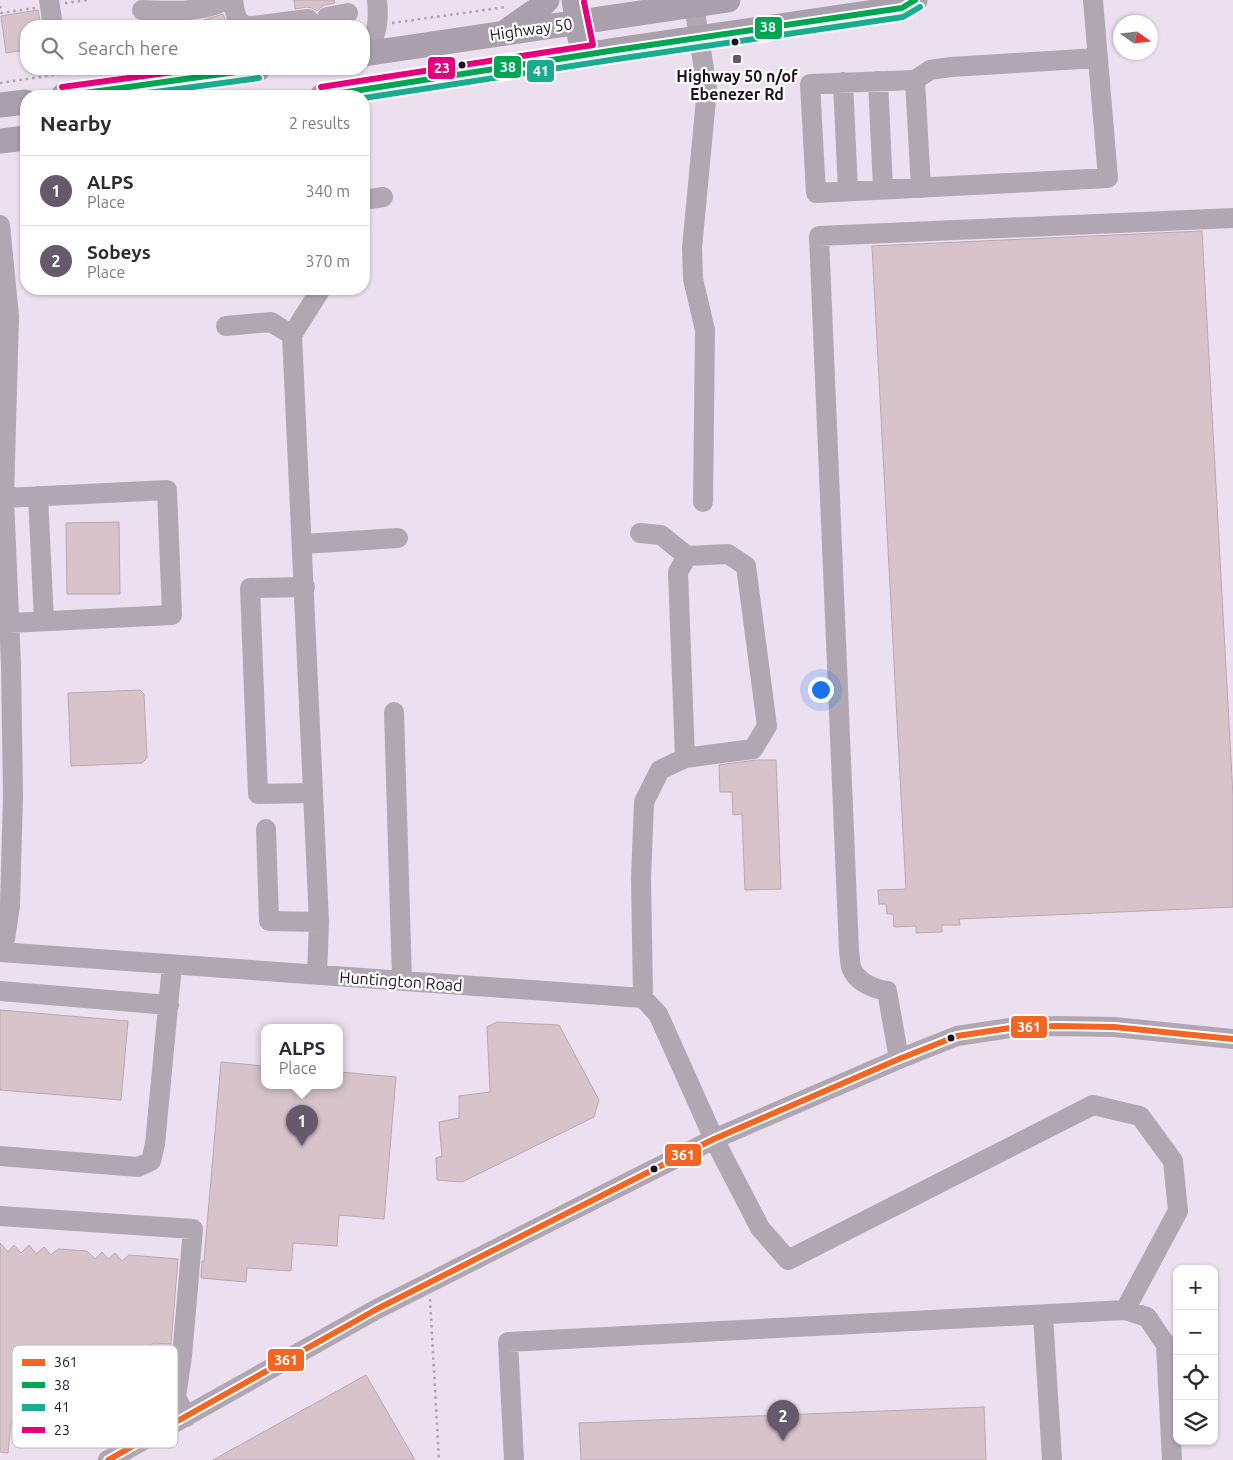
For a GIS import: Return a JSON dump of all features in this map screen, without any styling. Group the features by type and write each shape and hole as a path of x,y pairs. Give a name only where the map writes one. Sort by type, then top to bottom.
{"main road":[{"path":"504,33 537,10 547,0"},
{"name":"Highway 50","path":"370,52 504,33 585,10 658,4 694,5 728,0"},
{"name":"Highway 50","path":"365,90 902,8 914,0"},
{"path":"585,10 592,54"},
{"path":"107,90 215,75"},
{"path":"0,90 20,99"},
{"path":"0,141 20,139"}],"street":[{"path":"142,10 175,12 211,6 218,4 220,0"},
{"path":"233,0 237,20"},
{"path":"243,0 249,20"},
{"path":"1093,0 1098,58 1108,178 816,193 810,84 915,80 930,70 951,66 1098,58"},
{"path":"50,4 52,20"},
{"path":"694,5 707,89 692,248 693,279 705,330 703,502"},
{"path":"301,20 348,13"},
{"path":"380,14 388,30 397,38 418,46"},
{"path":"370,45 376,34 380,14"},
{"path":"915,80 921,188"},
{"path":"878,81 883,189"},
{"path":"843,82 848,191"},
{"path":"898,1059 887,991 873,988 858,978 851,968 849,951 819,236 1233,218"},
{"path":"0,225 10,316 4,498 6,769 10,906 2,952"},
{"path":"317,295 292,335 314,793 319,922 317,975"},
{"path":"226,326 271,322 292,335"},
{"path":"4,498 167,490 172,615 44,621 6,630"},
{"path":"38,496 44,621"},
{"path":"640,533 661,535 687,556 728,554 746,566 767,726 753,749 685,758 660,770 644,802 641,878 643,998 658,1014 714,1139 760,1228 788,1260 1093,1105 1140,1116 1173,1161 1178,1210 1125,1310"},
{"path":"303,544 398,538"},
{"path":"685,758 678,572 687,556"},
{"path":"304,586 250,588 258,794 314,793"},
{"path":"394,712 402,981"},
{"path":"266,829 269,921 319,922"},
{"name":"Huntington Road","path":"2,952 643,998"},
{"path":"0,1156 138,1167 150,1161 156,1144 172,965"},
{"path":"0,991 169,1005"},
{"path":"178,1421 371,1312 714,1139 898,1059 957,1036 1010,1028 1057,1026 1114,1027 1233,1040"},
{"path":"0,1216 193,1229 178,1383"},
{"path":"514,1460 508,1342 1125,1310 1147,1317 1166,1345 1172,1460"},
{"path":"1043,1314 1052,1460"},
{"path":"178,1401 186,1417"},
{"path":"108,1460 130,1448"}],"path":[{"path":"0,6 0,13 50,4 88,0"},
{"path":"380,14 513,6"},
{"path":"0,90 67,75"},
{"path":"429,1283 439,1460"}],"building":[{"path":"294,0 334,0 335,3 324,5 317,11 307,7 295,9"},
{"path":"38,10 40,20 20,20 20,51 6,53 1,16"},
{"path":"223,14 226,20 204,20"},
{"path":"1202,231 1233,796 1233,907 959,919 960,925 942,925 942,932 916,933 916,926 894,927 893,914 887,914 886,904 879,904 878,890 906,889 872,246"},
{"path":"119,522 120,594 67,594 66,523"},
{"path":"140,690 144,694 147,758 142,763 71,766 68,693"},
{"path":"756,760 776,760 781,889 745,890 742,814 733,815 732,792 720,792 719,765"},
{"path":"0,1010 128,1021 121,1100 0,1090"},
{"path":"497,1022 559,1025 599,1100 594,1117 462,1182 437,1180 436,1158 442,1156 439,1122 459,1118 459,1096 490,1092 487,1027"},
{"path":"221,1062 261,1066 261,1089 343,1089 343,1072 396,1077 384,1219 339,1215 337,1246 293,1243 291,1271 247,1268 246,1282 201,1278 202,1261 204,1261"},
{"path":"0,1243 8,1252 14,1245 21,1253 29,1245 36,1254 44,1247 51,1255 58,1249 87,1251 95,1259 102,1252 108,1259 115,1253 122,1261 129,1255 178,1259 171,1344 12,1345 12,1421 8,1453 0,1452"},
{"path":"366,1375 415,1460 213,1460"},
{"path":"984,1407 986,1460 581,1460 579,1423"}],"transit line":[{"name":"38","path":"360,90 902,8 915,0"},
{"name":"23","path":"321,87 593,45 584,2"},
{"name":"41","path":"370,97 903,17 920,7"},
{"name":"23","path":"62,87 151,75"},
{"name":"38","path":"106,90 215,75"},
{"name":"41","path":"170,90 259,78"},
{"name":"361","path":"178,1421 377,1309 714,1139 957,1036 1010,1028 1057,1026 1114,1027 1233,1039"},
{"name":"361","path":"108,1460 129,1448"}],"place":[{"name":"Highway 50 n/of Ebenezer Rd","path":"737,59"},
{"name":"ALPS","path":"302,1146"},
{"name":"Sobeys","path":"783,1441"}]}
